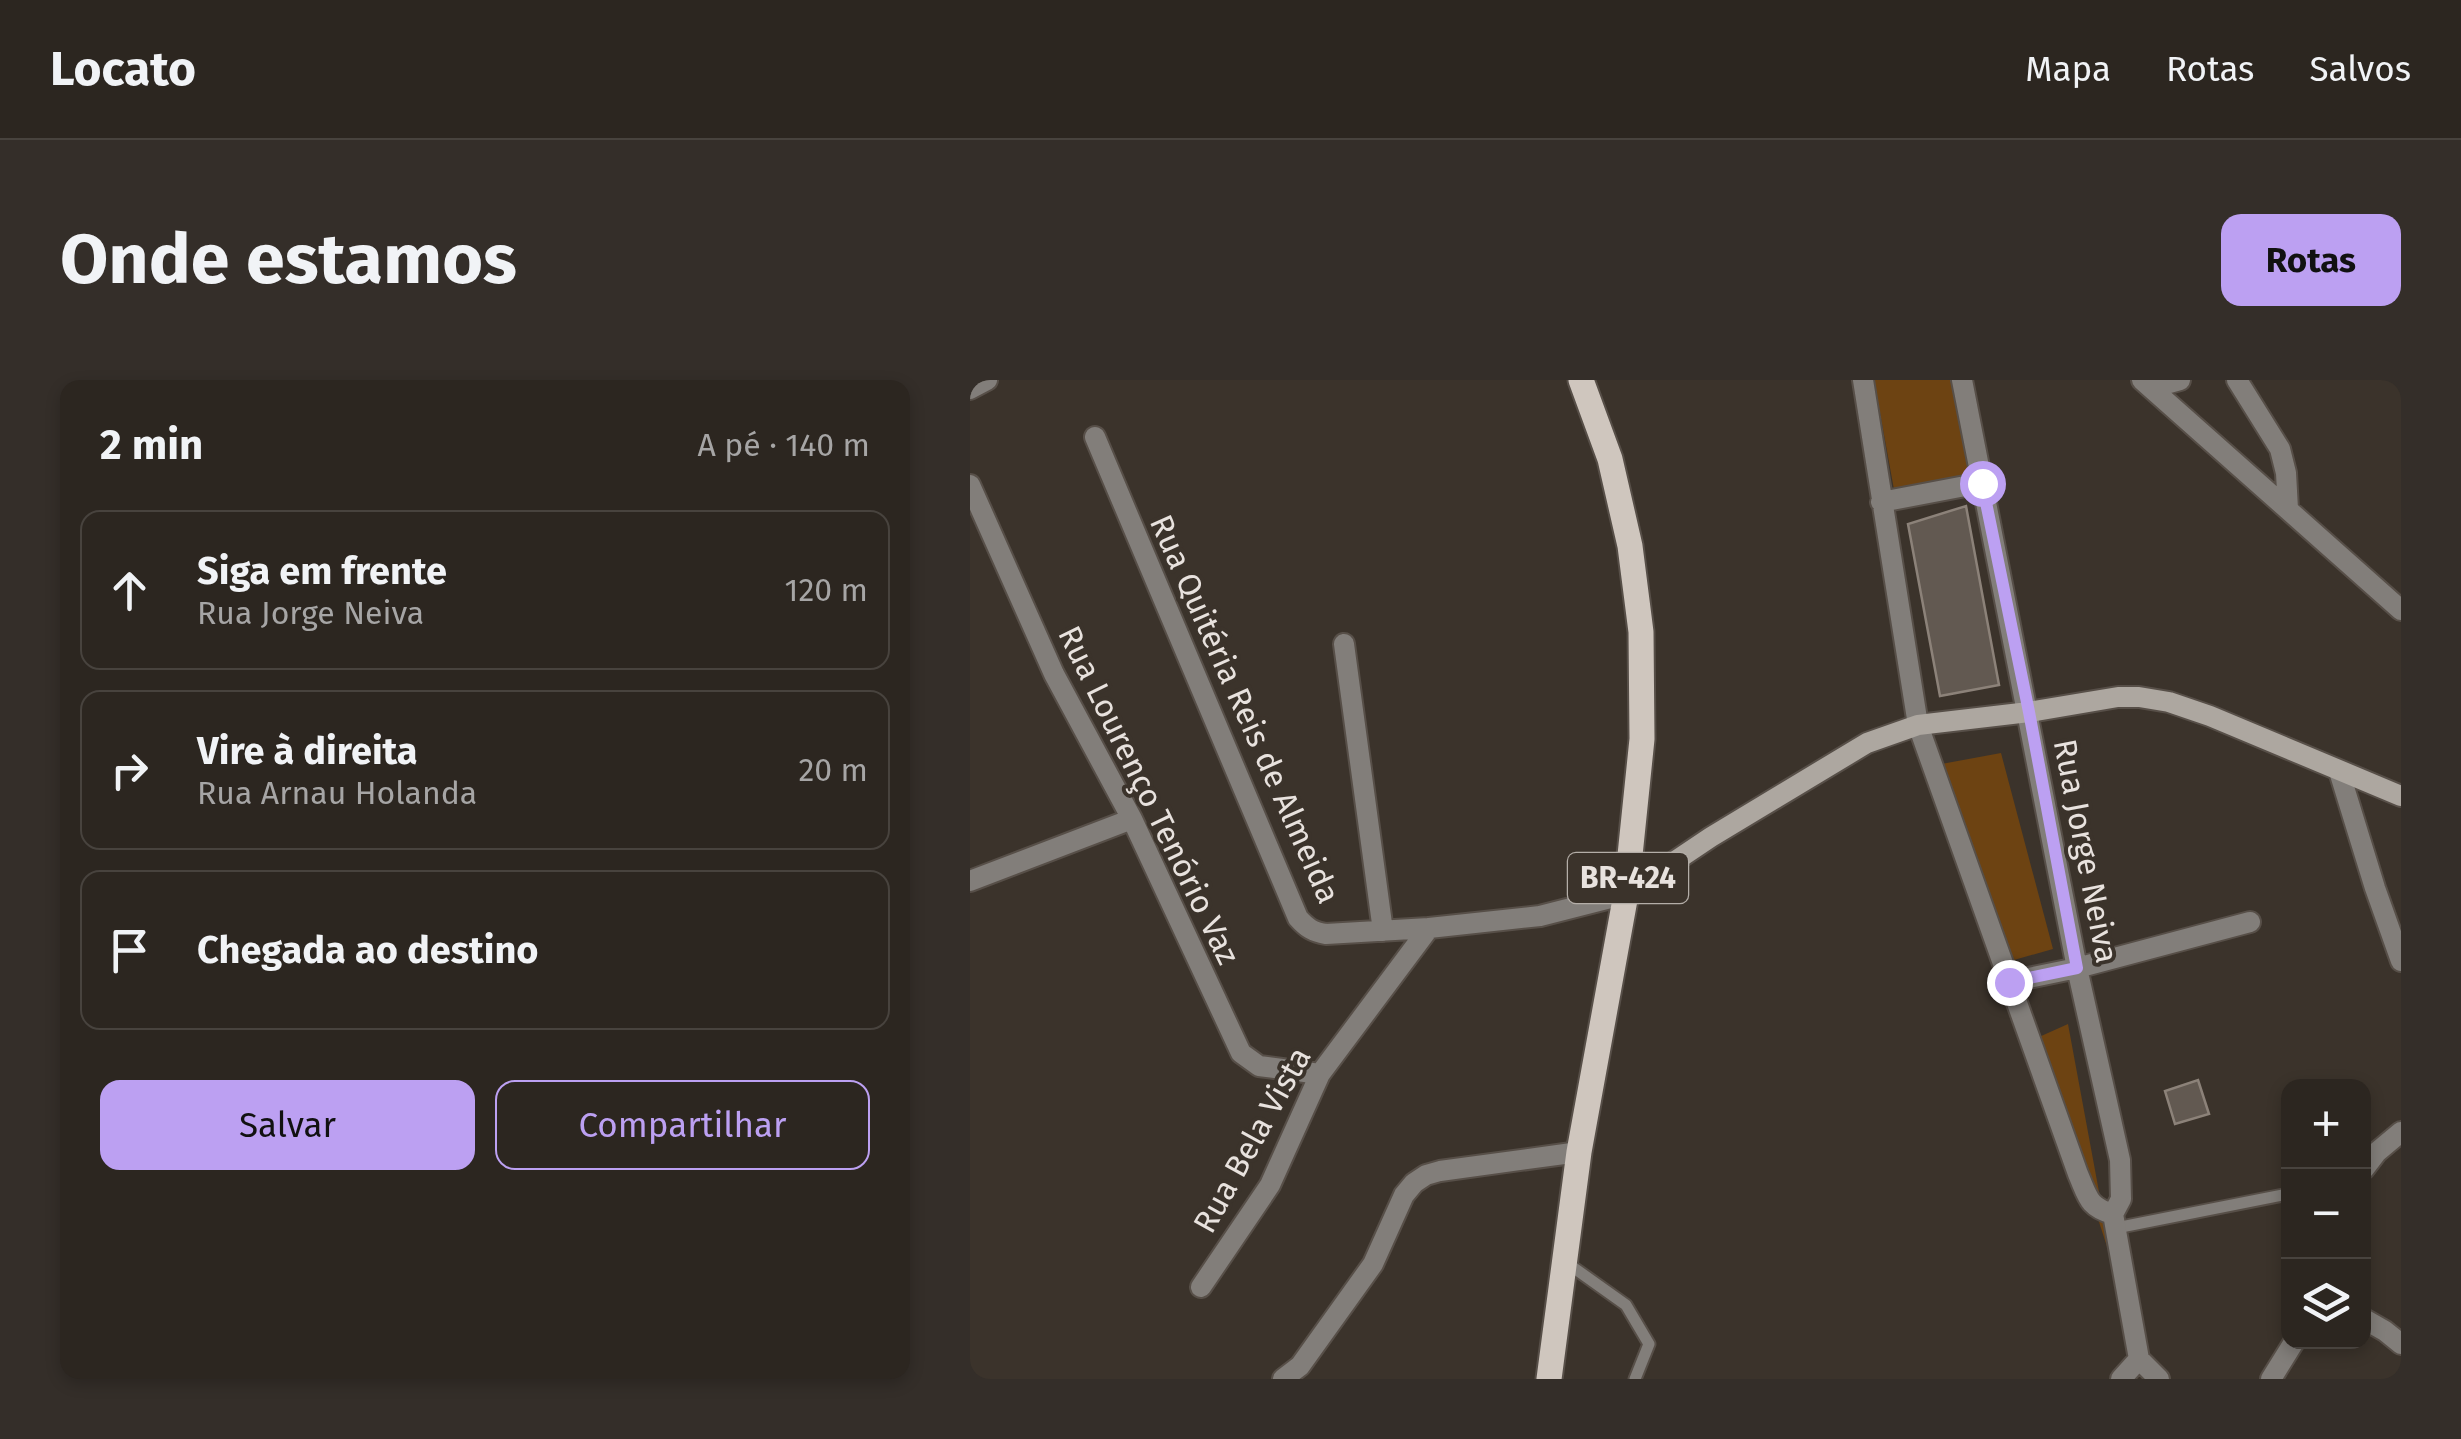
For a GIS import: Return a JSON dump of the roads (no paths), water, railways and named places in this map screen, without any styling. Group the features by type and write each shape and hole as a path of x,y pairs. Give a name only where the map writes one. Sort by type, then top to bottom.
{"main road":[{"name":"BR-424","path":"1548,1379 1578,1152 1626,894 1642,739 1641,632 1630,546 1610,459 1581,380"}],"street":[{"path":"970,389 987,380"},
{"path":"1863,380 1918,725 2089,1199 2114,1221 2139,1358 2159,1379"},
{"name":"Rua Jorge Neiva","path":"1962,380 2077,968 2120,1160 2122,1199 2114,1221"},
{"path":"2147,384 2180,380"},
{"path":"2237,380 2280,449 2288,510"},
{"path":"2147,384 2401,610"},
{"name":"Rua Quitéria Reis de Almeida","path":"1095,437 1298,918 1306,927 1314,932 1429,928 1540,916 1626,894"},
{"path":"1881,502 1982,483"},
{"name":"Rua Lourenço Tenório Vaz","path":"970,486 1054,674 1132,819 1240,1053 1259,1066 1320,1074"},
{"path":"1344,644 1383,931"},
{"path":"1626,894 1711,837 1867,743 1918,725 2118,697 2168,702 2210,716 2401,796"},
{"path":"2339,771 2401,961"},
{"path":"970,881 1132,819"},
{"path":"2009,982 2250,922"},
{"name":"Rua Bela Vista","path":"1201,1288 1270,1184 1320,1074 1429,928"},
{"path":"2371,1159 2401,1132"},
{"path":"1283,1379 1300,1366 1372,1264 1404,1195 1414,1183 1440,1170 1578,1152"},
{"path":"2371,1323 2401,1344"},
{"path":"2271,1379 2290,1349"},
{"path":"2121,1379 2139,1358"}],"lane":[{"path":"2114,1221 2281,1195"},
{"path":"1564,1261 1626,1305 1650,1344 1635,1379"}]}
